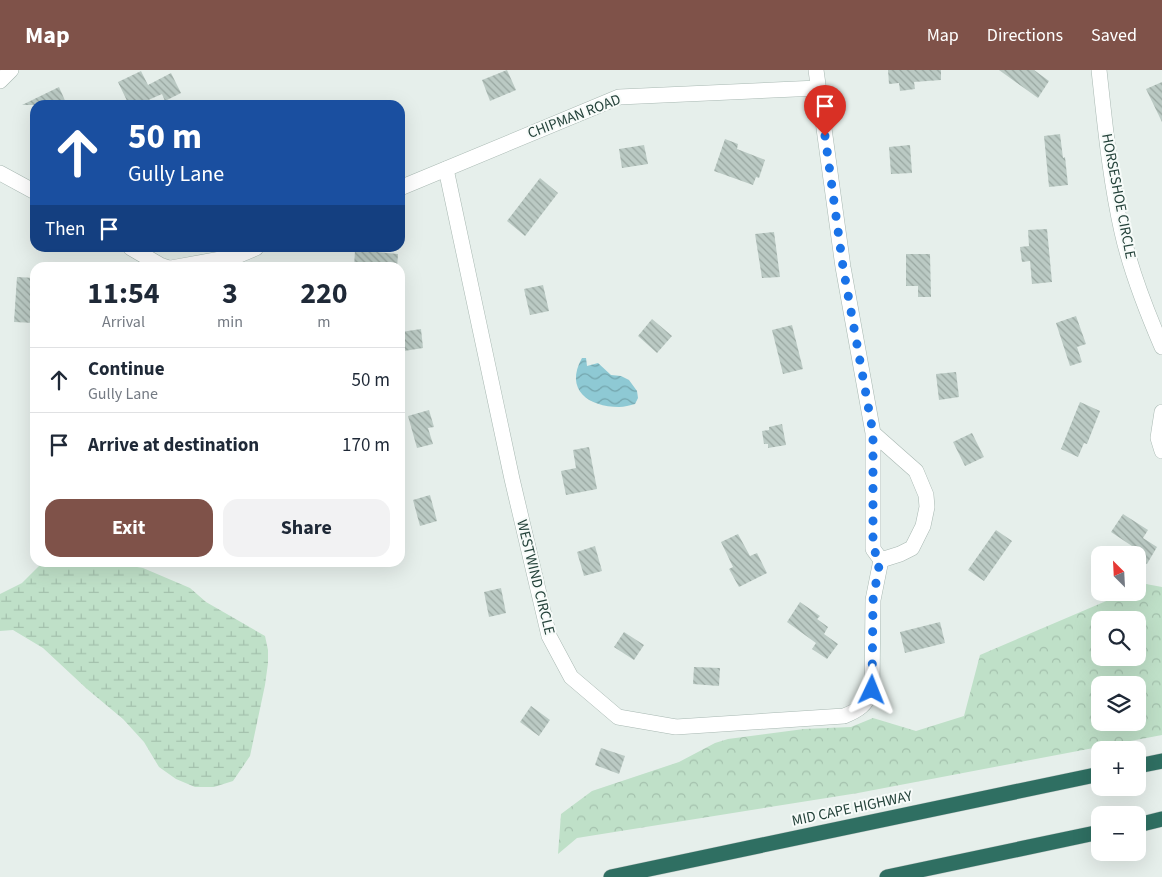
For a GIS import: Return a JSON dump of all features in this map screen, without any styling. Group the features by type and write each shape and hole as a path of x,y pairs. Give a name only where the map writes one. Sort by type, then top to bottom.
{"highway":[{"path":"1146,764 1162,761"},
{"name":"MID CAPE HIGHWAY","path":"611,877 1091,776"},
{"path":"1146,822 1162,819"},
{"path":"887,877 1091,834"}],"street":[{"path":"0,80 12,70"},
{"path":"816,70 843,267 873,433 873,549 880,560 912,548 923,526 927,507 926,495 916,471 873,433"},
{"name":"HORSESHOE CIRCLE","path":"1099,70 1114,188 1122,232 1136,283 1162,347"},
{"name":"CHIPMAN ROAD","path":"405,186 618,97 818,88"},
{"name":"WESTWIND CIRCLE","path":"446,169 512,479 549,636 571,677 618,717 676,726 844,716 859,710 868,701 872,690 873,600 880,560"},
{"path":"0,173 30,189"},
{"path":"138,252 156,262"},
{"path":"198,262 237,256 246,252"},
{"path":"1162,412 1158,438 1162,451"}],"green space":[{"path":"38,567 143,568 190,588 206,602 265,636 268,663 250,756 233,781 214,787 195,787 176,779 159,767 144,742 123,719 43,648 13,630 0,631 0,594 22,583"},
{"path":"1146,584 1162,587 1162,735 1131,741 1091,741 1091,749 858,793 577,838 558,854 561,814 592,791 679,762 715,743 728,739 804,729 851,727 873,718 916,731 964,716 980,655 1106,601 1146,601"}],"water":[{"path":"582,358 586,358 587,366 598,363 611,375 621,376 629,380 637,391 638,398 635,404 621,407 608,406 589,400 582,394 576,379 577,369"}],"building":[{"path":"507,70 516,90 490,101 482,80"},
{"path":"888,70 941,70 941,80 914,82 915,89 900,91 899,83 889,84"},
{"path":"999,70 1034,70 1049,81 1038,98"},
{"path":"141,71 148,85 171,73 181,93 167,100 165,100 162,94 148,100 127,100 118,82"},
{"path":"1162,82 1162,122 1146,89"},
{"path":"59,87 65,100 32,100"},
{"path":"1060,134 1068,185 1049,187 1044,136"},
{"path":"725,139 738,144 737,149 765,160 759,178 756,177 753,185 714,171"},
{"path":"644,145 648,164 622,168 619,149"},
{"path":"910,145 912,173 891,174 889,147"},
{"path":"540,178 558,193 525,236 507,221"},
{"path":"1047,229 1052,282 1032,284 1030,261 1022,262 1020,247 1029,246 1028,230"},
{"path":"774,232 780,277 762,278 755,234"},
{"path":"355,252 398,254 397,262 354,262"},
{"path":"906,254 930,254 931,297 918,297 918,286 906,286"},
{"path":"17,277 30,278 30,323 14,322"},
{"path":"543,285 549,311 530,315 524,289"},
{"path":"1076,316 1086,344 1077,347 1082,362 1070,366 1056,323"},
{"path":"652,319 672,336 657,353 638,336"},
{"path":"792,325 803,369 783,374 772,330"},
{"path":"421,329 423,348 405,351 405,331"},
{"path":"956,372 959,397 939,400 936,374"},
{"path":"1080,402 1100,411 1087,444 1084,443 1078,457 1061,449"},
{"path":"429,410 434,427 428,428 433,444 417,448 408,416"},
{"path":"782,424 786,445 768,448 768,444 764,444 762,431"},
{"path":"972,433 984,457 965,466 953,442"},
{"path":"589,447 597,489 566,495 561,471 576,468 573,450"},
{"path":"430,495 437,521 420,526 413,500"},
{"path":"1123,514 1148,530 1143,538 1157,547 1147,564 1146,546 1132,546 1111,532"},
{"path":"996,530 1012,541 984,581 968,570"},
{"path":"738,534 750,556 757,553 767,573 739,587 729,569 733,567 721,542"},
{"path":"595,546 602,571 584,576 577,552"},
{"path":"501,588 506,613 489,617 484,592"},
{"path":"800,602 820,616 817,619 828,627 824,634 838,644 827,659 812,649 816,643 787,622"},
{"path":"940,622 945,643 905,653 900,632"},
{"path":"624,632 644,645 634,660 614,647"},
{"path":"694,667 720,668 719,686 693,684"},
{"path":"531,706 550,720 539,736 520,722"},
{"path":"601,748 625,756 619,774 595,765"}],"route":[{"path":"825,136 843,267 873,433 873,549 880,560 873,600 872,690"}]}
